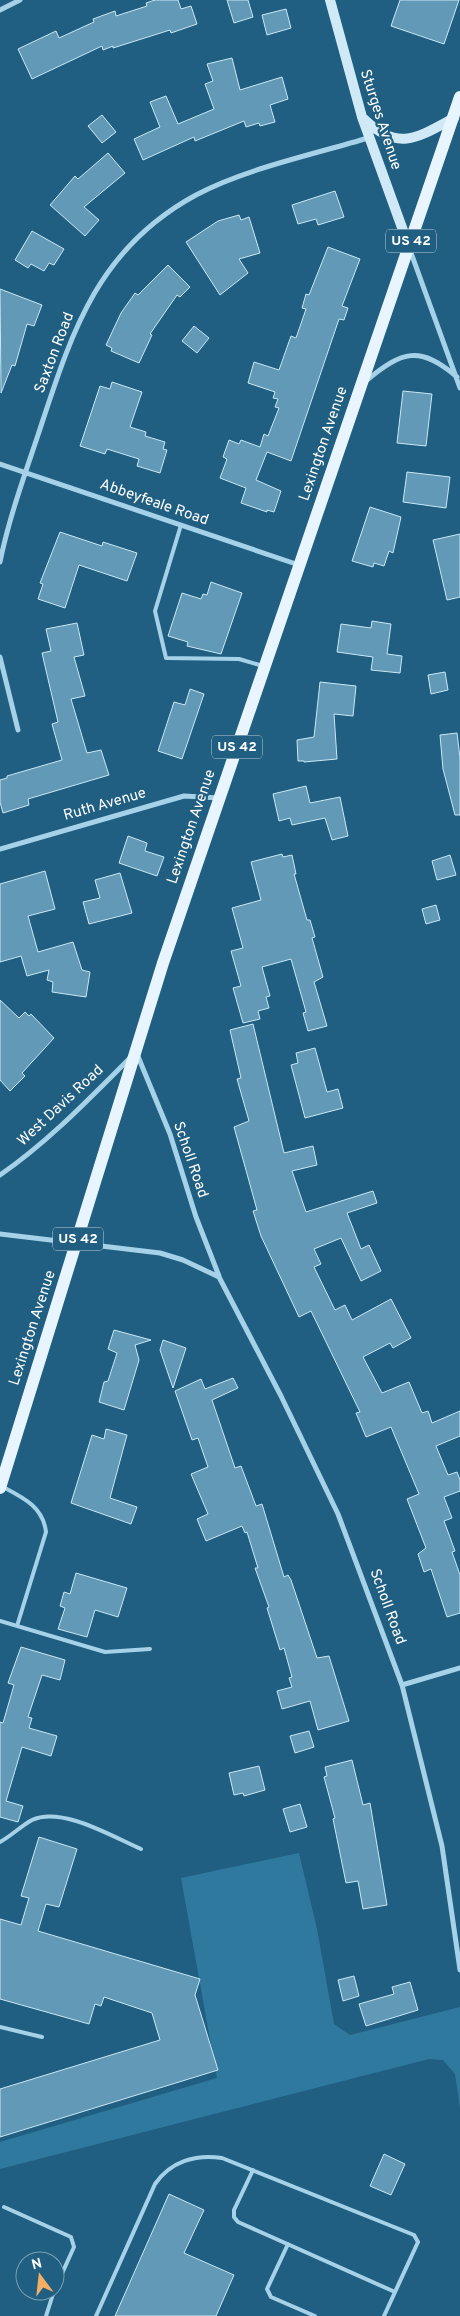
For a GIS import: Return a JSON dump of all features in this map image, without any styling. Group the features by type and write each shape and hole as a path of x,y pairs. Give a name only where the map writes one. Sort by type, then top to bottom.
{"main road":[{"name":"Lexington Avenue","path":"0,1487 163,963 409,247 457,119 460,97"}],"street":[{"path":"0,10 20,0"},
{"name":"Sturges Avenue","path":"330,0 368,138 409,247"},
{"path":"362,117 384,136 395,139 409,138 457,119"},
{"name":"Saxton Road","path":"0,562 7,527 72,333 89,301 126,249 169,211 216,186 368,138"},
{"path":"409,247 460,388"},
{"path":"361,385 386,364 411,355 433,358 457,378"},
{"name":"Abbeyfeale Road","path":"0,464 300,565"},
{"path":"0,657 18,730"},
{"name":"Ruth Avenue","path":"0,849 184,796 219,798"},
{"name":"West Davis Road","path":"0,1175 18,1162 80,1108 136,1052"},
{"name":"Scholl Road","path":"136,1052 170,1134 196,1217 219,1277 281,1396 338,1514 402,1685 442,1846 460,1970"},
{"path":"0,1234 160,1253 183,1260 219,1277"},
{"path":"402,1685 460,1668"}],"lane":[{"path":"181,525 155,611 166,658 239,659 265,667"},
{"path":"0,1487 23,1497 39,1510 44,1519 46,1532 17,1626"},
{"path":"0,1621 105,1652 150,1649"},
{"path":"0,1842 32,1820 50,1816 75,1820 141,1849"},
{"path":"0,2028 42,2037"},
{"path":"96,2316 155,2184 162,2173 185,2160 205,2155 222,2158 414,2235 418,2242 384,2316"},
{"path":"253,2170 234,2210 234,2217 238,2222 395,2292"},
{"path":"4,2207 71,2237 74,2247 65,2267"},
{"path":"288,2244 267,2290 271,2297 314,2316"},
{"path":"46,2316 51,2301"}],"shaded area":[{"path":"299,1853 317,1929 334,2024 350,2035 460,2007 460,2108 455,2074 443,2060 429,2059 0,2169 0,2142 217,2078 181,1878"}],"building":[{"path":"155,0 178,0 181,9 191,6 197,24 171,33 170,30 113,48 113,46 103,50 102,46 32,79 18,49 56,31 59,38 94,22 93,19 115,11 116,16 147,6 146,3"},
{"path":"227,0 248,0 253,17 234,23"},
{"path":"400,0 459,0 444,44 391,26"},
{"path":"286,9 291,28 267,35 262,15"},
{"path":"232,58 240,90 282,77 288,99 270,105 275,122 260,126 259,123 246,127 244,121 195,141 194,137 143,160 134,139 160,127 150,102 166,96 178,124 214,109 205,84 213,81 207,64"},
{"path":"102,115 116,132 102,143 88,126"},
{"path":"108,153 125,173 84,207 99,220 85,236 50,205 75,176 78,179"},
{"path":"335,191 344,217 318,225 316,219 298,224 292,205"},
{"path":"239,215 241,220 249,217 260,253 239,259 248,273 220,295 186,242 218,221"},
{"path":"32,231 64,249 54,265 49,263 44,271 31,264 28,268 15,260"},
{"path":"328,247 360,259 342,306 348,308 344,320 339,319 291,461 267,452 256,480 281,491 274,512 267,510 267,512 241,503 246,488 220,478 227,459 223,457 229,440 239,444 241,440 260,447 264,434 268,436 279,408 275,407 278,399 273,398 275,392 248,383 254,362 279,370 291,336 296,338 306,309 302,308 306,294 309,295"},
{"path":"168,265 190,287 180,297 177,295 150,334 152,335 139,363 111,351 112,348 106,345 121,313 135,293 138,295"},
{"path":"0,289 42,305 34,326 27,324 15,366 12,365 1,393"},
{"path":"194,326 209,338 197,353 182,341"},
{"path":"112,382 142,392 130,427 146,432 145,436 165,442 163,449 167,450 160,473 137,466 139,459 107,449 105,454 80,446 100,386 110,389"},
{"path":"403,391 432,394 426,446 397,443"},
{"path":"407,472 450,477 446,508 403,502"},
{"path":"370,507 401,517 393,553 389,551 384,566 374,563 373,567 352,561"},
{"path":"60,532 102,546 103,542 137,553 127,581 79,565 65,608 38,599 43,584 40,583"},
{"path":"460,534 460,597 447,600 433,540"},
{"path":"211,582 242,593 221,654 187,646 188,642 168,636 182,593 201,599 203,594 207,595"},
{"path":"372,621 391,624 387,654 402,656 400,673 371,670 373,657 337,652 341,624 371,628"},
{"path":"77,623 84,655 74,657 85,696 71,699 87,753 101,750 109,775 28,799 29,805 3,813 0,802 0,780 7,778 7,776 62,760 52,724 58,722 42,653 51,651 46,629"},
{"path":"445,672 448,690 431,694 428,675"},
{"path":"320,682 356,686 353,716 334,714 337,759 298,761 297,740 314,737"},
{"path":"190,689 204,694 182,759 158,751 174,702 185,705"},
{"path":"457,733 460,758 460,815 455,815 443,769 440,735"},
{"path":"306,786 310,803 340,797 348,836 332,840 325,818 292,825 290,818 279,821 273,794"},
{"path":"128,836 147,843 145,851 164,857 157,876 119,863"},
{"path":"282,854 283,857 292,855 296,874 294,874 307,920 310,920 315,937 312,938 323,977 314,982 327,1026 308,1031 303,1013 306,1012 291,959 262,967 270,996 266,997 269,1008 258,1011 260,1019 243,1023 233,988 241,986 231,951 243,948 232,908 261,900 251,862"},
{"path":"450,855 456,875 437,880 432,861"},
{"path":"45,871 55,909 28,916 38,952 73,942 82,970 90,972 86,997 52,992 53,982 47,980 49,970 27,976 21,956 0,962 0,884"},
{"path":"120,873 132,913 89,924 83,902 100,898 95,880"},
{"path":"436,905 440,920 426,924 422,909"},
{"path":"0,1000 19,1018 25,1012 29,1016 31,1014 54,1038 22,1073 25,1076 10,1091 0,1080"},
{"path":"253,1024 284,1153 313,1146 317,1165 292,1171 306,1212 373,1191 377,1203 347,1213 361,1249 369,1245 381,1271 361,1281 341,1238 314,1249 321,1264 314,1267 335,1310 345,1305 352,1320 391,1299 411,1338 393,1348 390,1343 363,1357 382,1393 409,1382 422,1413 428,1411 432,1423 460,1411 460,1436 436,1446 448,1475 457,1472 460,1480 460,1491 444,1497 452,1518 444,1521 455,1551 452,1552 460,1575 460,1613 447,1617 431,1569 424,1572 418,1554 426,1548 407,1499 419,1494 391,1427 366,1437 356,1413 360,1412 311,1311 299,1317 261,1236 253,1211 257,1210 234,1127 249,1121 237,1079 241,1078 230,1030"},
{"path":"315,1048 327,1092 338,1089 343,1108 305,1118 291,1065 298,1063 296,1053"},
{"path":"114,1330 151,1340 135,1345 139,1360 124,1410 99,1402 104,1382 108,1381 117,1353 108,1349"},
{"path":"163,1340 186,1348 173,1388 160,1350"},
{"path":"233,1378 238,1388 212,1400 235,1468 241,1466 256,1506 262,1504 284,1577 288,1575 291,1580 317,1658 329,1656 349,1721 318,1730 310,1701 282,1709 277,1691 292,1687 289,1678 292,1677 284,1648 280,1650 267,1608 269,1607 255,1568 258,1568 247,1532 245,1533 242,1526 206,1541 197,1519 208,1514 191,1474 208,1467 198,1438 192,1440 175,1391 201,1379 205,1389"},
{"path":"106,1429 127,1435 110,1498 137,1507 131,1524 71,1503 92,1435 104,1439"},
{"path":"76,1573 127,1588 118,1617 95,1610 87,1637 58,1629 65,1608 60,1606 64,1592 70,1594"},
{"path":"21,1647 65,1660 60,1680 42,1675 28,1717 32,1718 29,1728 57,1736 51,1756 22,1747 6,1801 23,1806 18,1822 0,1817 0,1722 3,1723 14,1685 8,1683"},
{"path":"309,1731 314,1747 295,1753 290,1736"},
{"path":"352,1760 363,1805 370,1803 387,1905 363,1909 358,1881 346,1883 333,1819 335,1818 324,1777 327,1776 325,1767"},
{"path":"259,1766 265,1790 244,1796 243,1793 234,1795 229,1773"},
{"path":"300,1804 307,1827 290,1832 283,1809"},
{"path":"39,1837 77,1849 59,1907 46,1904 38,1931 200,1979 195,1995 218,2070 0,2137 0,2089 160,2040 152,2013 104,1997 101,2006 95,2004 89,2024 0,1999 0,1919 21,1925 29,1898 21,1896"},
{"path":"354,1976 359,1996 343,2001 338,1980"},
{"path":"410,1982 418,2010 366,2026 359,2004 394,1994 392,1987"},
{"path":"384,2154 405,2164 391,2195 370,2186"},
{"path":"169,2194 204,2210 184,2253 234,2275 216,2316 115,2316"}]}
